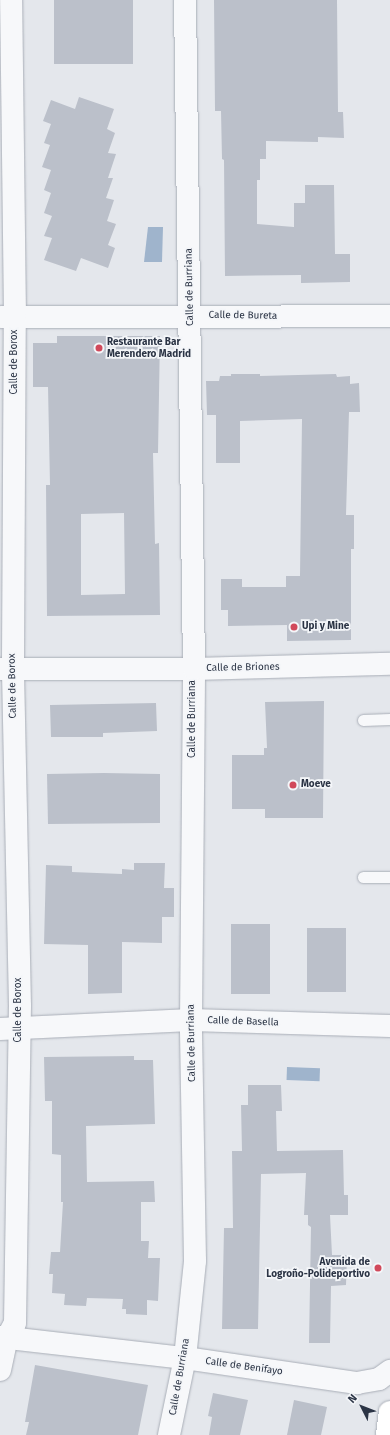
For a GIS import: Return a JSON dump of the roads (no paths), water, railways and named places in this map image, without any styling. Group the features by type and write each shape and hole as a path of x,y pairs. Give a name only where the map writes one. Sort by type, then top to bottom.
{"main road":[{"path":"387,1435 390,1412"}],"street":[{"name":"Calle de Borox","path":"0,1370 3,1338 15,1324 6,668 11,0"},
{"name":"Calle de Burriana","path":"169,1435 185,1358 195,1260 191,1020 194,669 191,315 185,0"},
{"name":"Calle de Bureta","path":"8,317 191,315 390,316"},
{"name":"Calle de Briones","path":"6,668 194,669 390,664"},
{"name":"Calle de Basella","path":"10,1029 191,1020 390,1026"},
{"name":"Calle de Benifayo","path":"3,1338 185,1358 357,1383 378,1378 390,1371"}],"lane":[{"path":"363,720 390,719"},
{"path":"363,877 390,877"}],"water":[{"path":"148,227 163,227 162,262 144,262"},
{"path":"287,1067 320,1068 320,1081 287,1080"}],"place":[{"name":"Restaurante Bar Merendero Madrid","path":"99,348"},
{"name":"Upi y Mine","path":"294,627"},
{"name":"Moeve","path":"293,785"},
{"name":"Avenida de Logroño-Polideportivo","path":"378,1268"}]}
